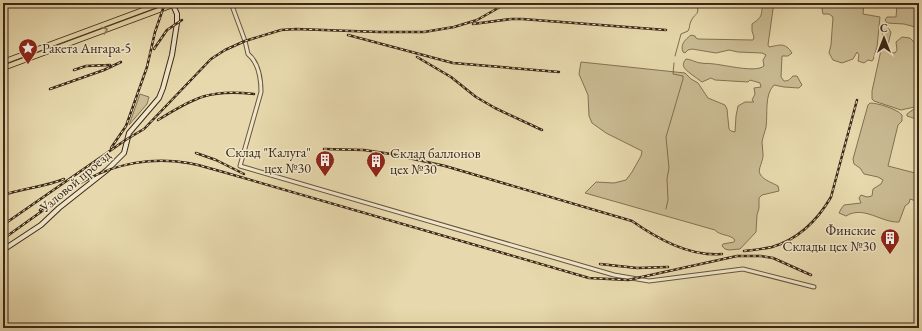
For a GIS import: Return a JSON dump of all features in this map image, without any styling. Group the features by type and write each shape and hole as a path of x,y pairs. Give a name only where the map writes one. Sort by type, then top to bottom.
{"main road":[{"path":"3,62 162,3"},
{"path":"3,68 178,3"},
{"path":"139,11 141,17"},
{"path":"120,18 122,24"}],"street":[{"path":"231,3 245,41 248,54 253,58 257,65 261,82 260,92 240,166 614,275 649,281 743,269 814,287"},
{"name":"Узловой проезд","path":"3,250 41,225 59,208 107,170 124,153 129,133 159,98 163,88 172,55 176,23 177,14 173,4"}],"shaded area":[{"path":"764,3 775,3 768,45 769,47 782,45 787,47 792,53 788,56 782,56 781,77 784,81 786,81 793,76 797,76 802,85 799,88 774,85 769,94 766,127 762,142 763,156 759,172 763,178 778,186 779,191 762,195 759,198 756,232 740,249 725,249 722,246 723,244 734,242 735,240 715,230 585,193 596,182 614,183 626,180 641,156 642,151 606,133 592,123 589,116 588,95 579,74 581,62 685,73 698,83 708,98 725,105 727,109 729,129 735,132 738,106 745,102 754,102 752,100 755,94 754,88 761,87 760,83 750,80 748,82 715,80 711,78 702,82 685,69 683,66 684,61 688,59 699,63 754,69 764,66 763,60 766,55 762,53 729,50 716,53 692,49 685,53 683,52 682,47 685,40 691,35 698,39 753,40 752,24 761,16"},
{"path":"821,3 864,3 863,14 880,17 877,47 872,61 868,60 864,63 858,61 859,55 857,52 853,59 842,63 833,60 829,53 833,17 829,14 823,14"},
{"path":"888,3 919,3 919,28 904,24 887,23 885,20 887,17 896,17 897,5"},
{"path":"888,28 891,32 887,49 888,52 895,53 897,50 896,42 902,37 910,38 918,46 919,106 901,110 872,99 872,91 881,50 883,31"},
{"path":"140,94 149,97 147,104 129,125"},
{"path":"870,103 887,107 902,115 902,121 898,125 888,166 919,174 919,202 910,199 909,203 905,206 899,222 892,222 866,213 859,212 846,216 839,213 844,205 861,203 859,198 861,195 867,197 872,196 873,189 881,184 883,180 878,177 864,174 860,168 854,164 853,159 868,105"},
{"path":"914,109 919,109 919,120 907,116 907,114"}],"waterway":[{"path":"675,56 681,34 688,31 691,21 698,12 696,3"},
{"path":"666,209 668,200 667,179 669,168 666,137 683,79 683,76 673,74 674,63"}],"railway":[{"path":"111,148 126,126 147,67 155,32 165,3"},
{"path":"3,225 127,139 144,129 211,59 225,50 245,41 281,30 296,29 424,32 454,27 477,20 507,3"},
{"path":"473,24 522,19 666,30"},
{"path":"154,49 167,30 182,20"},
{"path":"348,35 453,63 559,72"},
{"path":"417,57 451,77 476,97 495,108 542,130"},
{"path":"50,89 104,70 121,62"},
{"path":"74,70 86,66 110,65"},
{"path":"158,120 203,96 226,93 254,94"},
{"path":"744,251 762,249 782,244 806,228 826,206 831,197 857,100"},
{"path":"324,149 364,150 391,154 445,166 632,221 663,240 686,250 698,253 722,254"},
{"path":"196,153 216,160 244,174"},
{"path":"40,210 68,190 110,169 149,161 175,161 206,167 589,278 628,280 737,256 761,256 773,258 811,275"},
{"path":"3,195 64,179"},
{"path":"3,239 45,209"},
{"path":"600,264 637,268 668,267"}],"place":[{"name":"Ракета Ангара-5","path":"28,65"},
{"name":"Склад \"Калуга\" цех №30","path":"325,177"},
{"name":"Склад баллонов цех №30","path":"376,178"},
{"name":"Финские Склады цех №30","path":"890,255"}]}
